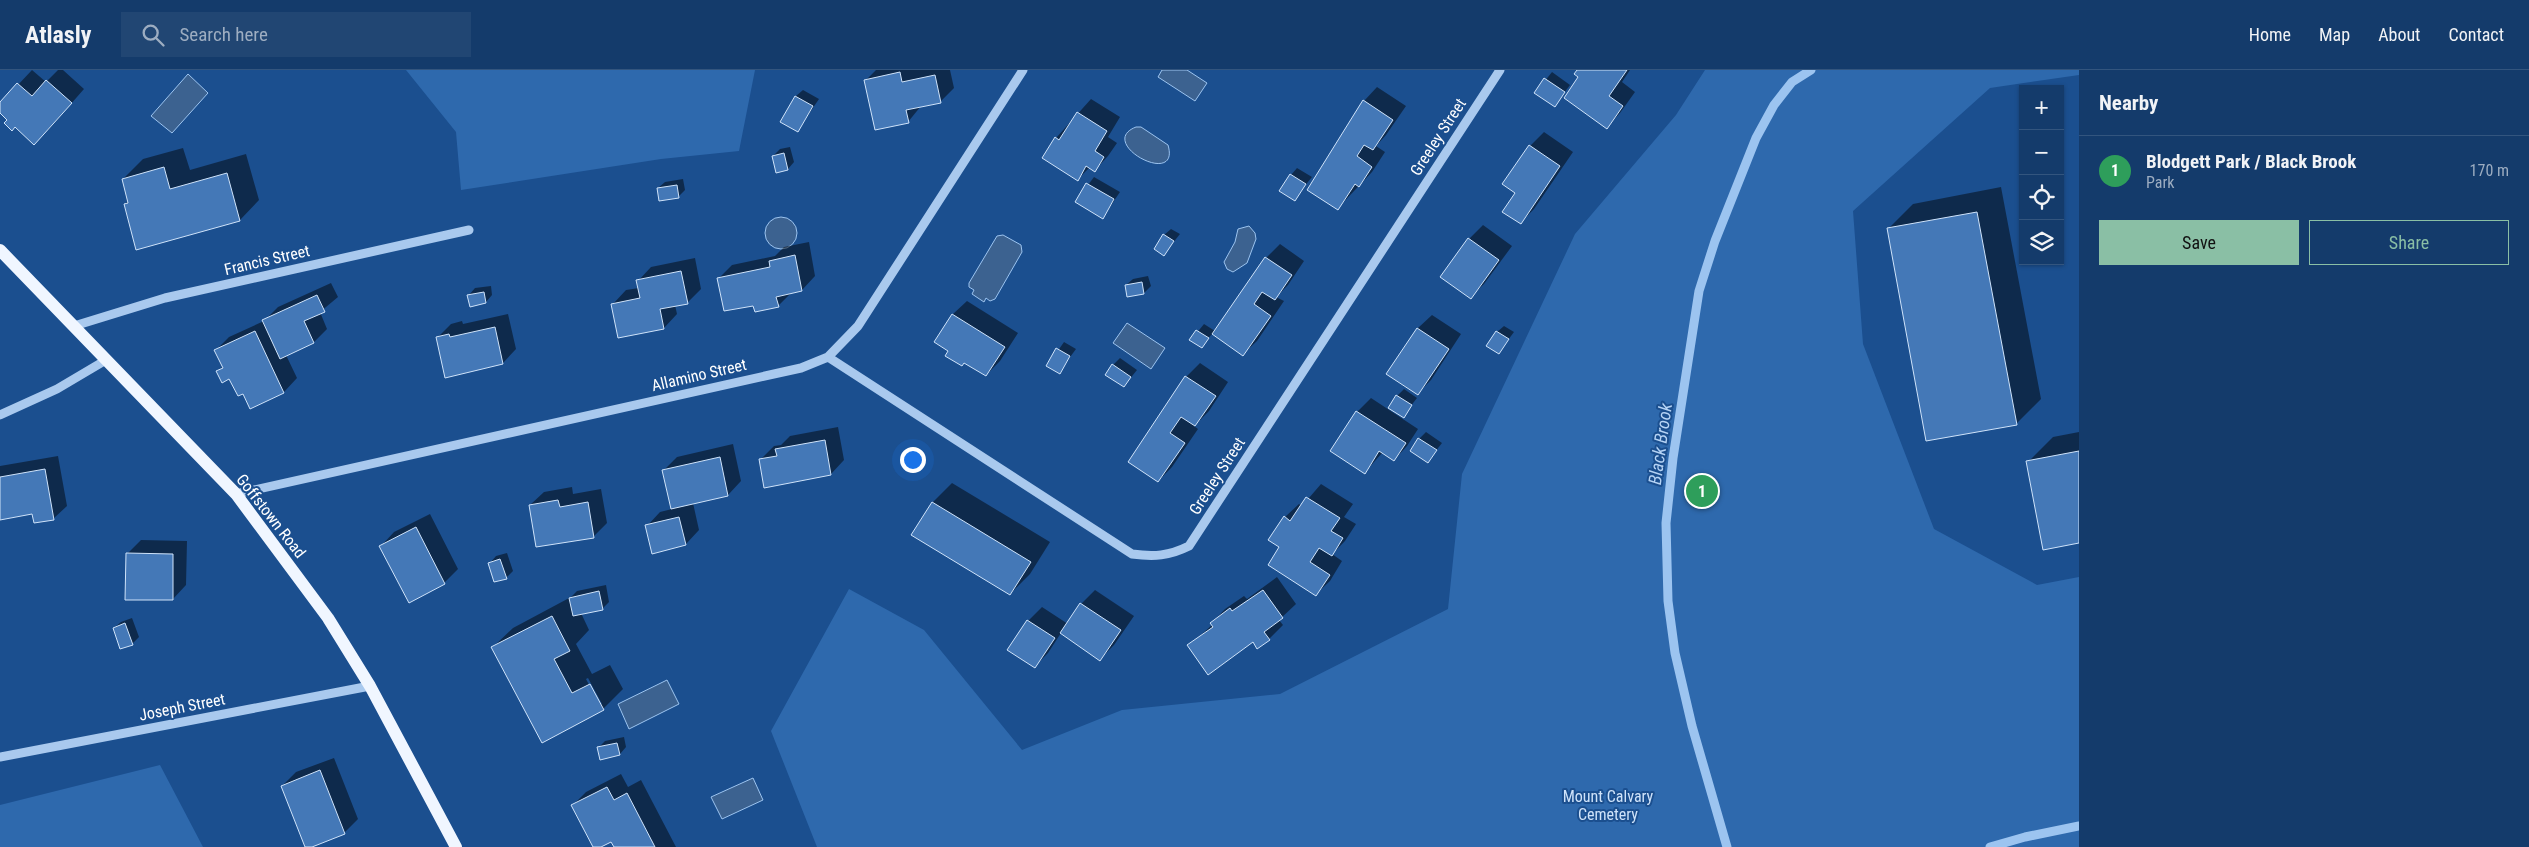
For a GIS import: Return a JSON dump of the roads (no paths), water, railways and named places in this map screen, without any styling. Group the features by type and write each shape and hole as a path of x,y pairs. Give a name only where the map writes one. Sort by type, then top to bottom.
{"main road":[{"name":"Goffstown Road","path":"0,250 236,494 328,618 370,686 456,847"}],"street":[{"name":"Allamino Street","path":"236,494 801,368 828,357 858,326 1023,70"},
{"name":"Greeley Street","path":"828,357 1132,554 1152,557 1173,554 1190,546 1500,70"},
{"name":"Francis Street","path":"74,326 165,298 469,230"},
{"path":"0,415 57,389 106,360"},
{"name":"Joseph Street","path":"0,757 370,686"}],"waterway":[{"name":"Black Brook","path":"1727,847 1692,726 1675,653 1668,601 1666,523 1673,458 1699,291 1715,241 1756,138 1774,105 1792,82 1811,70"},
{"name":"Black Brook","path":"1990,847 2025,837 2079,826"}],"place":[{"name":"Blodgett Park / Black Brook","path":"1702,491"}],"park label":[{"name":"Mount Calvary Cemetery","path":"1608,805"}]}
